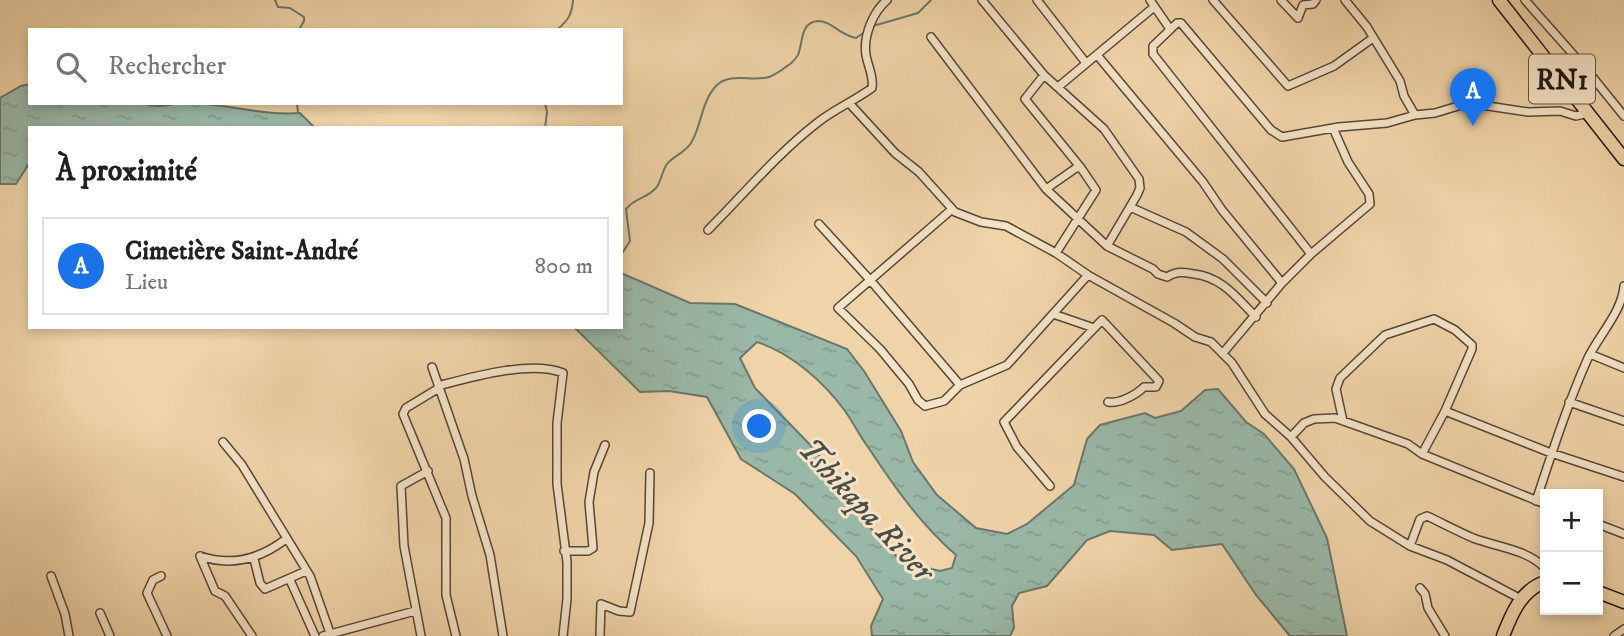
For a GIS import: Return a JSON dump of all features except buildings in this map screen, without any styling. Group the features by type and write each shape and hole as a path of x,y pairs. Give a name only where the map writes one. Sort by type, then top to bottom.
{"highway":[{"name":"RN1","path":"1499,0 1624,159"},
{"path":"1503,636 1521,599 1540,585"},
{"path":"1603,594 1624,602"}],"street":[{"path":"982,0 1044,75 1104,129 1139,179 1140,188 1107,246"},
{"path":"1037,0 1086,63"},
{"path":"1213,0 1287,86 1334,66 1373,38"},
{"path":"1281,0 1298,18 1303,5 1313,4 1316,0"},
{"path":"1345,0 1401,81 1404,96 1415,115"},
{"path":"1525,0 1587,69 1624,116"},
{"path":"708,230 798,138 820,120 850,104 873,85 866,56 868,35 870,24 883,2"},
{"path":"1058,87 1097,55 1152,3 1170,29"},
{"path":"1311,254 1153,54 1153,46 1177,23 1181,23 1276,135 1282,137 1333,128 1387,123 1468,103 1528,112 1560,111 1576,116 1588,113"},
{"path":"931,37 1046,189 1076,220 1107,246 1158,274 1167,277 1177,272 1214,278 1225,285 1256,317"},
{"path":"1097,55 1283,283"},
{"path":"1044,75 1025,99 1096,190 1056,253"},
{"path":"850,104 895,153 919,172 951,210 981,222 1006,226 1195,337 1211,342 1240,374 1265,414 1291,437 1325,477 1370,522 1410,546 1447,560 1521,599"},
{"path":"1223,354 1311,254 1370,204 1369,194 1348,162 1333,128"},
{"path":"1046,189 1076,168 1081,168"},
{"path":"1129,207 1186,232 1223,259 1267,303"},
{"path":"951,210 871,281 839,305 839,309 874,342 925,406 944,401 960,385 1007,365 1088,275"},
{"path":"819,224 960,385"},
{"path":"1536,501 1569,402 1590,354 1621,300 1624,286"},
{"path":"1053,314 1094,328"},
{"path":"1343,421 1336,388 1340,378 1385,335 1434,319 1455,330 1472,345 1472,349 1445,411 1422,454"},
{"path":"1050,486 1017,447 1004,422 1102,320 1159,381 1156,387 1144,387 1138,393 1114,403 1108,402"},
{"path":"1590,354 1624,368"},
{"path":"432,367 459,440 490,555 503,636"},
{"path":"456,636 448,609 444,576 446,518 403,412 422,396 439,387 518,370 544,368 563,373 557,424 556,484 565,551 567,598 563,636"},
{"path":"1569,402 1624,421"},
{"path":"1445,411 1551,453 1624,477"},
{"path":"1291,437 1304,424 1314,419 1335,418 1408,444 1422,454 1540,502"},
{"path":"223,442 242,465 315,587 327,635 415,611"},
{"path":"565,551 588,551 593,548 588,510 590,494 594,472 606,445"},
{"path":"421,636 404,546 401,486 428,471"},
{"path":"600,636 601,604 630,612 649,523 650,472"},
{"path":"1410,546 1420,519 1427,516 1474,538 1518,552 1540,564"},
{"path":"1603,526 1624,534"},
{"path":"252,636 225,596 215,591 200,556 223,562 254,559 286,539"},
{"path":"254,559 262,587 270,588 306,571"},
{"path":"51,576 65,614 69,636"},
{"path":"161,576 153,580 147,593 167,636"},
{"path":"289,580 315,636"},
{"path":"1420,588 1425,594 1428,608 1445,636"},
{"path":"100,613 110,636"},
{"path":"1614,636 1624,629"}],"water":[{"path":"28,84 28,105 212,105 270,113 300,113 313,126 28,126 28,165 16,184 0,184 0,98"},
{"path":"623,274 690,303 735,304 847,349 901,431 913,462 937,495 976,528 1007,534 1027,524 1074,485 1087,439 1100,425 1145,413 1155,418 1181,411 1205,390 1218,389 1246,422 1264,434 1294,469 1327,538 1347,636 1290,636 1256,595 1222,544 1172,550 1154,535 1110,531 1087,540 1047,586 1019,593 1012,606 1014,628 1010,636 872,636 871,626 883,599 856,556 795,494 741,459 707,397 669,391 640,392 576,329 623,329","holes":["757,342 782,353 817,379 837,400 908,504 956,555 952,568 940,571 902,562 819,472 819,454 755,388 740,358"]}],"waterway":[{"path":"275,0 278,7 290,8 304,17 300,28"},
{"path":"559,28 569,17 573,0"},
{"path":"873,26 918,13 931,0"},
{"path":"623,252 630,241 626,209 656,188 667,164 688,146 695,136 708,98 717,85 735,78 769,77 780,71 798,55 805,29 812,22 823,22 856,38 866,31"},
{"path":"297,105 298,113"},
{"path":"545,105 545,126"}],"place":[{"name":"Cimetière Saint-André","path":"1473,126"}],"water label":[{"name":"Tshikapa River","path":"867,509"}]}
